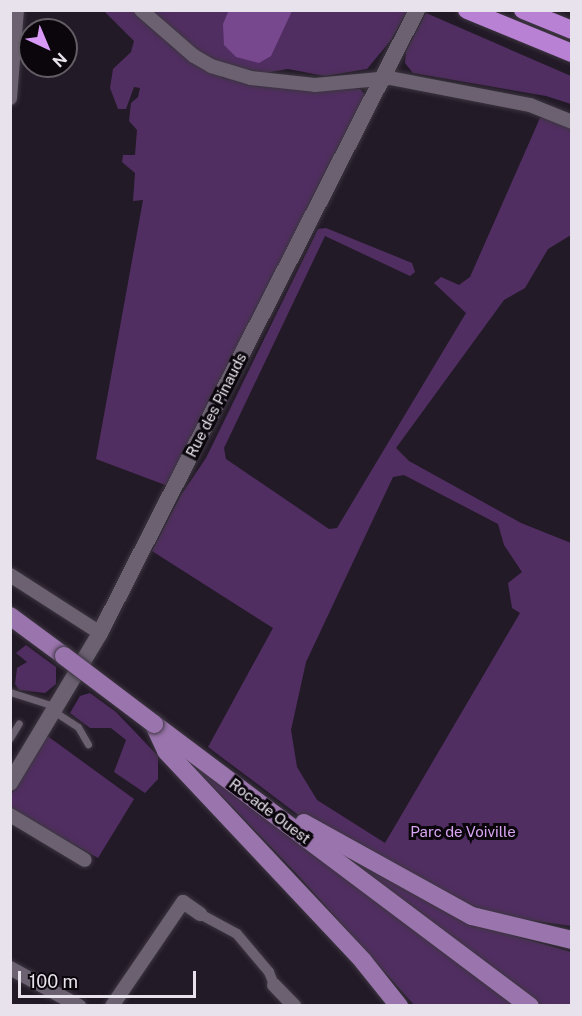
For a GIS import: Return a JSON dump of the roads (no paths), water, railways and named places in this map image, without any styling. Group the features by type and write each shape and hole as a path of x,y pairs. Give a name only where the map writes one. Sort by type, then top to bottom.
{"highway":[{"path":"467,10 572,53"},
{"path":"523,10 572,30"}],"main road":[{"name":"Rocade Ouest","path":"10,616 530,1005"},
{"path":"153,724 166,751 363,961 399,1005"},
{"path":"213,768 451,907 491,923 572,940"}],"street":[{"path":"10,98 17,10"},
{"path":"141,10 176,45 224,70 315,86 382,80 530,105 572,122"},
{"name":"Rue des Pinauds","path":"10,783 100,633 415,16"},
{"path":"10,575 100,633"},
{"path":"10,815 85,860"},
{"path":"112,1005 183,902 237,934 269,972 274,985 294,1005"},
{"path":"10,968 79,1005"}],"lane":[{"path":"10,692 55,709 78,727 88,744"},
{"path":"10,738 19,723"}],"park label":[{"name":"Parc de Voiville","path":"463,832"}]}
